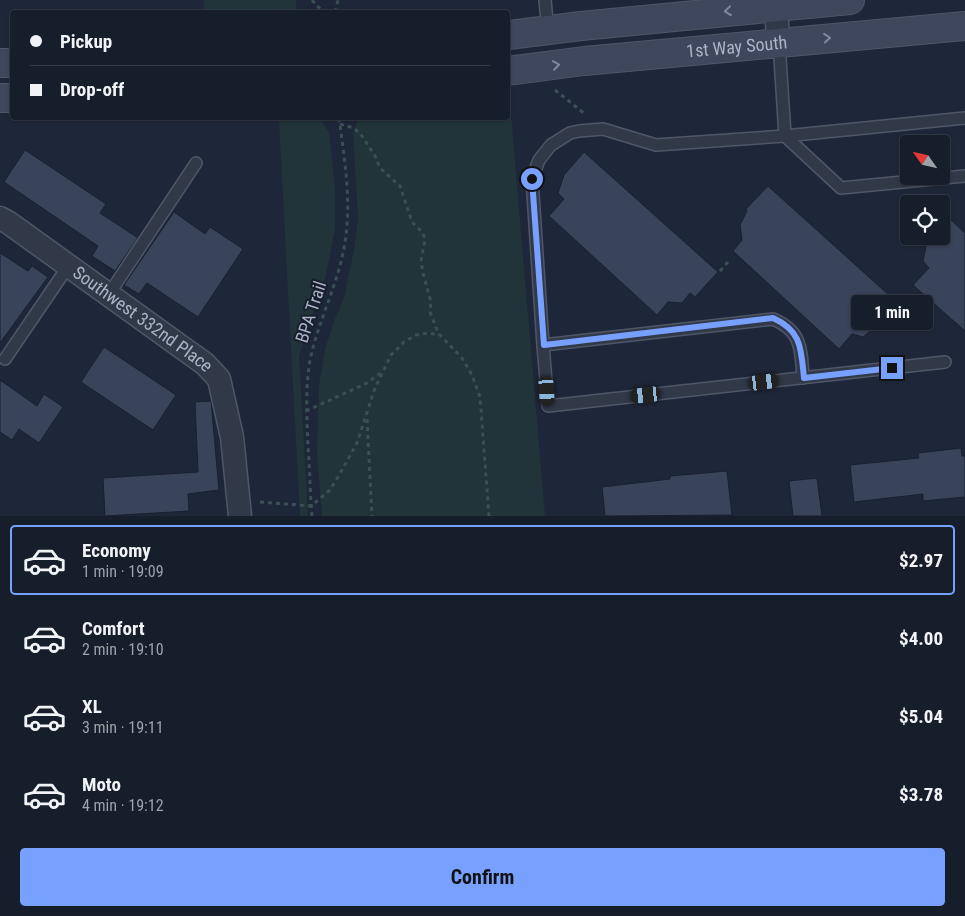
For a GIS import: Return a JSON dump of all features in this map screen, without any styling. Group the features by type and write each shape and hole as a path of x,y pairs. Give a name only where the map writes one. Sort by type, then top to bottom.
{"main road":[{"name":"1st Way South","path":"510,35 776,3 850,0"},
{"name":"1st Way South","path":"510,70 778,42 965,26"}],"street":[{"path":"776,3 778,42"},
{"name":"Southwest 332nd Place","path":"0,218 9,222 205,364 219,380 232,437 240,508"}],"lane":[{"path":"545,0 548,31"},
{"path":"778,42 786,136 840,188 965,176"},
{"path":"945,362 548,406 532,179 539,160 551,144 570,133 603,129 656,145 786,136 965,118"},
{"path":"108,294 196,163"},
{"path":"5,359 69,265"},
{"path":"544,345 773,318 785,324 794,333 801,351 804,378"}],"path":[{"path":"312,0 321,10"},
{"path":"542,67 549,86 603,129"},
{"name":"BPA Trail","path":"312,516 306,411 310,361 333,289 346,235 347,200 339,120"},
{"path":"340,124 354,128 362,136 376,156 380,168 400,186 412,222 423,233 425,240 422,261 423,273 431,302 430,312 440,335 462,358 472,375 480,397 489,516"},
{"path":"720,271 728,262"},
{"path":"240,508 311,506 329,491 357,443 375,388 390,354 416,335 428,332 440,335"},
{"path":"306,411 365,384 382,373"},
{"path":"367,416 372,516"}],"shaded area":[{"path":"204,0 296,0 296,10 204,10"},
{"path":"510,103 545,516 322,516 317,455 319,385 325,349 344,298 354,250 358,218 353,134 358,120 510,120"},
{"path":"279,121 321,121 329,132 335,189 335,228 326,275 299,356 308,516 300,516"}],"building":[{"path":"25,150 106,204 100,213 138,238 115,271 92,256 98,246 4,182"},
{"path":"584,152 718,272 695,297 690,293 682,303 668,302 657,315 549,216 564,199 558,193 564,175"},
{"path":"768,186 901,306 879,330 875,327 863,337 852,334 839,349 733,251 742,240 740,225 747,211 746,209"},
{"path":"174,212 205,234 210,227 243,249 198,317 147,283 139,294 124,285"},
{"path":"950,219 965,233 965,331 913,285 929,268 923,261 926,246 950,245"},
{"path":"0,253 28,271 32,266 48,277 0,343"},
{"path":"104,347 176,395 153,430 81,382"},
{"path":"0,380 37,406 44,394 63,407 39,443 19,429 12,440 0,432"},
{"path":"211,401 219,490 188,494 189,511 105,516 103,478 198,472 195,402"},
{"path":"961,448 962,456 965,456 965,497 923,501 923,494 854,502 850,465 919,458 918,453"},
{"path":"727,471 732,515 605,516 602,487 670,479 670,476"},
{"path":"817,478 822,516 793,516 789,481"}],"route":[{"path":"532,179 544,345 773,318 785,324 799,341 804,378 892,368"}]}
